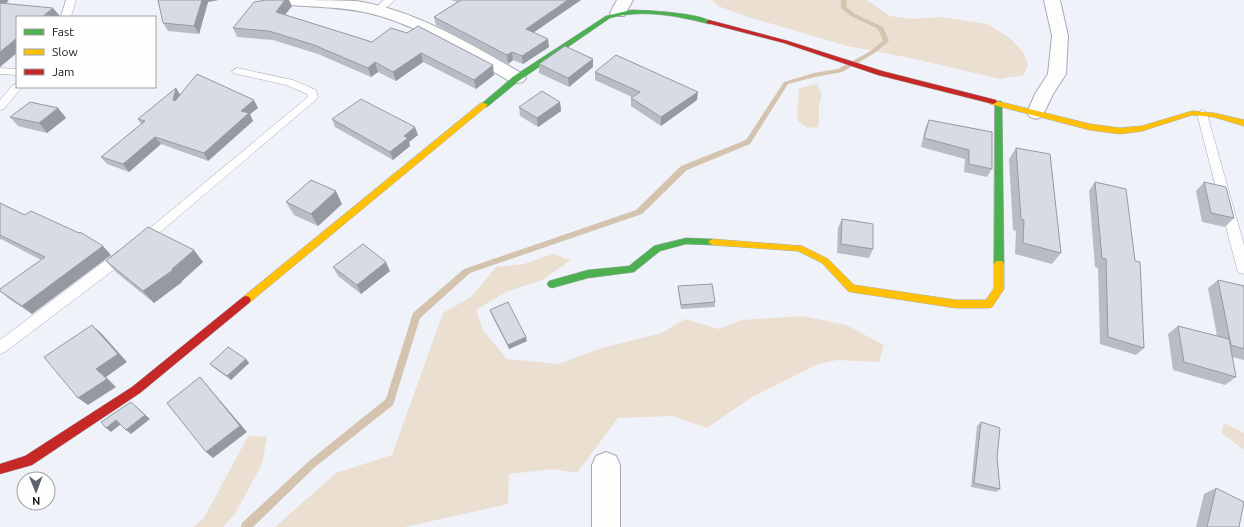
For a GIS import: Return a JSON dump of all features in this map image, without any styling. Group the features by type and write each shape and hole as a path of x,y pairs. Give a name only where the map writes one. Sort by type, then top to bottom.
{"street":[{"path":"286,0 353,6 384,5 517,78"},
{"path":"1036,113 1044,94 1057,74 1058,68 1060,36 1052,0"},
{"path":"0,469 28,461 136,390 517,78 622,6 714,23 786,42 880,73 1090,127 1120,131 1142,128 1192,113 1214,115 1244,124"},
{"path":"552,284 588,274 631,268 657,248 686,241 730,242 799,248 825,261 851,288 956,304 988,304 999,288 998,103"},
{"path":"606,465 606,527"}],"lane":[{"path":"66,16 71,0"},
{"path":"0,71 16,72"},
{"path":"0,348 138,244 313,98 312,92 296,84 237,71"},
{"path":"0,107 16,88"},
{"path":"1202,114 1244,269"}],"shaded area":[{"path":"712,0 867,0 890,16 912,19 942,17 987,24 1010,38 1023,52 1028,65 1024,75 1000,79 915,59 847,46 748,17 718,6"},
{"path":"817,84 822,95 819,105 818,127 807,128 797,120 799,88"},
{"path":"553,254 571,260 542,280 506,292 476,310 483,330 507,359 558,364 602,348 662,333 685,319 719,329 742,320 803,316 846,325 884,345 879,362 837,360 818,364 752,397 707,428 672,416 618,418 577,473 553,469 509,474 508,504 405,527 275,527 336,473 392,455 443,313 471,297 496,267 524,264"},
{"path":"1224,423 1244,433 1244,450 1222,433"},
{"path":"248,436 267,437 262,464 235,514 223,527 193,527 204,518"}],"building":[{"path":"158,0 202,0 194,26 163,23"},
{"path":"266,0 285,0 276,12 372,42 391,28 407,33 418,26 493,65 474,80 421,53 393,72 375,62 368,68 314,45 269,31 233,28 254,2"},
{"path":"461,0 568,0 526,29 548,39 522,56 512,52 507,55 434,17"},
{"path":"0,3 53,8 43,16 16,16 16,39 0,52"},
{"path":"565,46 593,59 568,78 539,64"},
{"path":"616,55 698,92 661,117 631,98 640,92 595,72"},
{"path":"197,74 254,100 241,111 249,113 204,153 155,137 123,164 101,157 145,121 138,119 176,88 173,100 175,101"},
{"path":"542,91 560,102 537,118 519,107"},
{"path":"361,99 415,127 404,136 408,138 390,152 332,119"},
{"path":"30,102 58,108 39,123 10,117"},
{"path":"929,120 992,132 992,169 969,164 969,150 924,138"},
{"path":"1016,148 1050,154 1061,253 1023,243 1024,220 1021,219"},
{"path":"311,180 336,191 311,214 286,202"},
{"path":"1095,182 1126,189 1135,261 1140,262 1144,348 1108,337 1106,259 1102,258"},
{"path":"1204,182 1226,187 1234,218 1211,213"},
{"path":"0,203 25,215 31,211 79,233 80,232 103,246 22,306 0,291 0,289 45,257 0,235"},
{"path":"842,219 873,224 873,249 841,244"},
{"path":"148,227 194,250 172,269 173,270 143,291 106,261"},
{"path":"363,244 386,262 357,285 333,267"},
{"path":"1218,280 1244,286 1244,349 1231,345"},
{"path":"712,284 715,302 681,305 678,286"},
{"path":"508,302 526,337 508,345 490,310"},
{"path":"92,325 118,354 96,369 107,379 78,398 44,357"},
{"path":"1178,326 1229,339 1236,377 1184,362"},
{"path":"228,347 246,359 227,376 210,364"},
{"path":"200,377 240,426 206,452 167,403"},
{"path":"131,402 145,415 126,430 116,420 106,428 101,422"},
{"path":"981,422 1000,428 997,458 1000,489 974,483"},
{"path":"1216,488 1244,502 1239,527 1207,527"}],"waterway":[{"path":"246,527 312,464 390,402 416,316 467,271 639,212 684,168 748,142 786,83 814,75 840,71 871,53 886,41 881,28 853,15 843,7 844,0"}],"traffic: fast":[{"path":"484,105 517,78 608,17 631,12 644,12 672,14 709,22"},
{"path":"998,103 999,264"},
{"path":"552,284 588,274 631,269 657,248 686,241 712,242"}],"traffic: slow":[{"path":"993,102 1090,127 1120,131 1142,128 1192,113 1214,115 1244,123"},
{"path":"246,300 484,105"},
{"path":"712,242 799,248 825,261 851,288 956,304 989,304 999,289 999,264"}],"traffic: jam":[{"path":"709,22 786,42 880,73 993,102"},
{"path":"0,469 28,461 136,390 246,300"}]}
